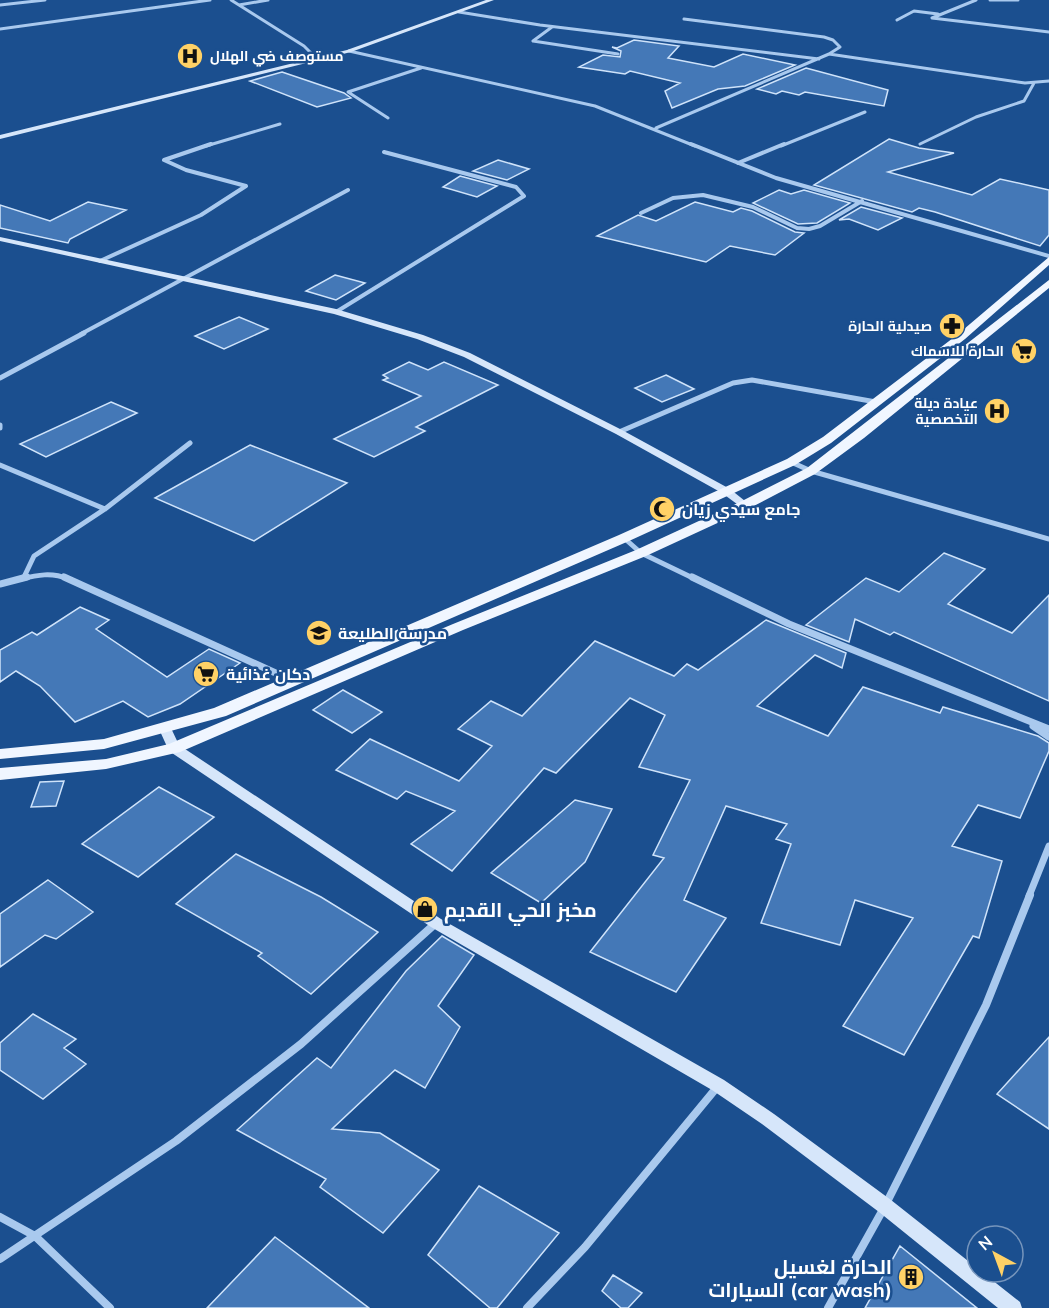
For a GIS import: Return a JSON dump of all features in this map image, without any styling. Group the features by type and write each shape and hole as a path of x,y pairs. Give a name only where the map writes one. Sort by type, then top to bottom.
{"main road":[{"path":"0,754 104,744 220,712 624,538 791,462 827,440 961,337 1049,258"},
{"path":"0,774 106,764 174,748 490,614 641,554 812,471 1049,283"}],"street":[{"path":"0,5 45,0"},
{"path":"0,29 210,0"},
{"path":"231,0 304,46 317,59"},
{"path":"239,5 268,0"},
{"path":"0,137 349,51 491,0"},
{"path":"976,0 932,18 1049,32"},
{"path":"990,0 1011,2 1018,0"},
{"path":"897,20 914,11 938,14"},
{"path":"459,12 553,27 819,59"},
{"path":"657,128 819,59 840,46 824,37 684,19"},
{"path":"553,27 533,41 618,54"},
{"path":"349,51 595,106 657,128 776,178 862,201 1049,258"},
{"path":"829,54 1034,83 1049,81"},
{"path":"388,118 348,92 422,68"},
{"path":"920,144 976,117 1024,101 1034,83"},
{"path":"738,163 865,112"},
{"path":"100,261 201,215 246,186 186,170 164,160 165,158 280,124"},
{"path":"336,312 484,224 524,196 516,188 505,184 384,152"},
{"path":"0,378 348,190"},
{"path":"641,213 673,198 703,195 753,207 788,224 809,229 820,226 862,201"},
{"path":"0,239 336,312 420,337 467,355 620,432 726,491 745,505"},
{"path":"620,432 733,383 752,380 877,402"},
{"path":"24,577 34,556 105,509 190,443"},
{"path":"791,462 812,471 1049,539"},
{"path":"0,465 105,509"},
{"path":"624,538 641,554 789,624 1049,729"},
{"path":"0,584 24,577 59,575 291,680"},
{"path":"1025,721 1049,737"},
{"path":"165,729 174,748 436,923 718,1085 768,1119 885,1206 1014,1308"},
{"path":"828,1308 885,1206 986,1005 1049,846"},
{"path":"0,1259 176,1141 301,1044 436,923"},
{"path":"527,1308 585,1247 718,1085"},
{"path":"0,1217 35,1236 110,1308"}],"building":[{"path":"634,40 679,46 668,58 714,67 743,54 795,65 745,86 718,89 672,108 665,91 680,83 630,71 625,74 579,67 603,55 620,57 621,51 612,47 617,48"},
{"path":"806,68 888,90 884,106 805,92 799,95 782,91 776,94 757,89"},
{"path":"282,72 344,93 351,98 317,107 250,81"},
{"path":"889,139 919,148 954,153 888,172 972,195 1000,179 1049,190 1049,235 1040,246 935,212 919,208 912,212 814,185"},
{"path":"498,160 529,169 507,180 473,171"},
{"path":"460,176 497,186 477,197 443,187"},
{"path":"779,190 791,194 804,190 850,203 817,223 798,224 753,203"},
{"path":"88,202 126,210 70,239 68,243 0,228 0,205 50,221"},
{"path":"695,202 733,212 741,208 752,211 795,232 804,233 775,255 730,246 706,262 597,236 638,215 656,221"},
{"path":"861,207 902,218 878,230 849,219 839,220"},
{"path":"335,275 365,283 336,300 306,291"},
{"path":"239,317 268,329 224,349 195,336"},
{"path":"409,362 428,370 444,362 498,385 416,427 425,431 374,457 334,439 421,396 383,380 388,378 383,375"},
{"path":"666,375 694,389 662,402 635,388"},
{"path":"111,402 137,413 46,457 20,444"},
{"path":"250,445 347,483 254,541 155,498"},
{"path":"944,553 985,569 948,604 1012,633 1049,595 1049,701 894,632 890,635 855,619 849,642 806,625 866,578 899,592"},
{"path":"80,607 109,620 96,629 167,677 209,649 240,663 180,704 148,717 123,701 75,722 40,686 16,671 0,682 0,650 32,632 37,635"},
{"path":"766,620 846,653 842,668 815,655 757,706 828,736 863,687 940,713 943,707 1038,736 1049,743 1049,751 1020,818 978,805 952,846 1002,861 979,938 973,936 904,1055 843,1026 913,918 855,900 840,945 761,923 791,844 776,839 787,824 726,806 684,900 726,918 676,992 590,952 664,858 653,855 690,780 639,767 665,715 630,698 556,773 544,768 452,871 411,844 455,811 406,791 397,799 336,770 370,739 459,781 492,746 458,729 491,701 522,716 595,641 674,676 687,664 698,670"},
{"path":"343,690 382,712 352,733 313,710"},
{"path":"64,781 56,806 31,807 40,782"},
{"path":"159,787 214,817 138,877 82,844"},
{"path":"575,800 612,809 585,862 541,903 491,873"},
{"path":"236,854 321,897 378,932 311,994 258,956 262,953 176,904"},
{"path":"48,880 93,912 56,939 45,935 0,967 0,914"},
{"path":"442,936 474,955 438,1006 460,1027 425,1088 395,1070 332,1129 380,1133 439,1170 383,1233 320,1187 326,1179 237,1130 317,1058 331,1068 406,971"},
{"path":"33,1014 76,1039 64,1048 86,1064 43,1099 0,1070 0,1043"},
{"path":"1049,1037 1049,1129 997,1094"},
{"path":"479,1186 559,1233 497,1308 490,1308 428,1255"},
{"path":"275,1237 369,1308 207,1308"},
{"name":"الحارة لغسيل السيارات (car wash)","path":"900,1246 977,1308 865,1308"},
{"path":"613,1275 642,1293 628,1308 621,1308 602,1291"}],"place":[{"name":"مستوصف ضي الهلال","path":"190,56"},
{"name":"صيدلية الحارة","path":"952,326"},
{"name":"الحارة للاسماك","path":"1024,351"},
{"name":"عيادة ديلة التخصصية","path":"997,411"},
{"name":"جامع سيدي زيان","path":"662,509"},
{"name":"مدرسة الطليعة","path":"319,633"},
{"name":"دكان غذائية","path":"206,674"},
{"name":"مخبز الحي القديم","path":"425,909"},
{"name":"الحارة لغسيل السيارات (car wash)","path":"911,1277"}]}
